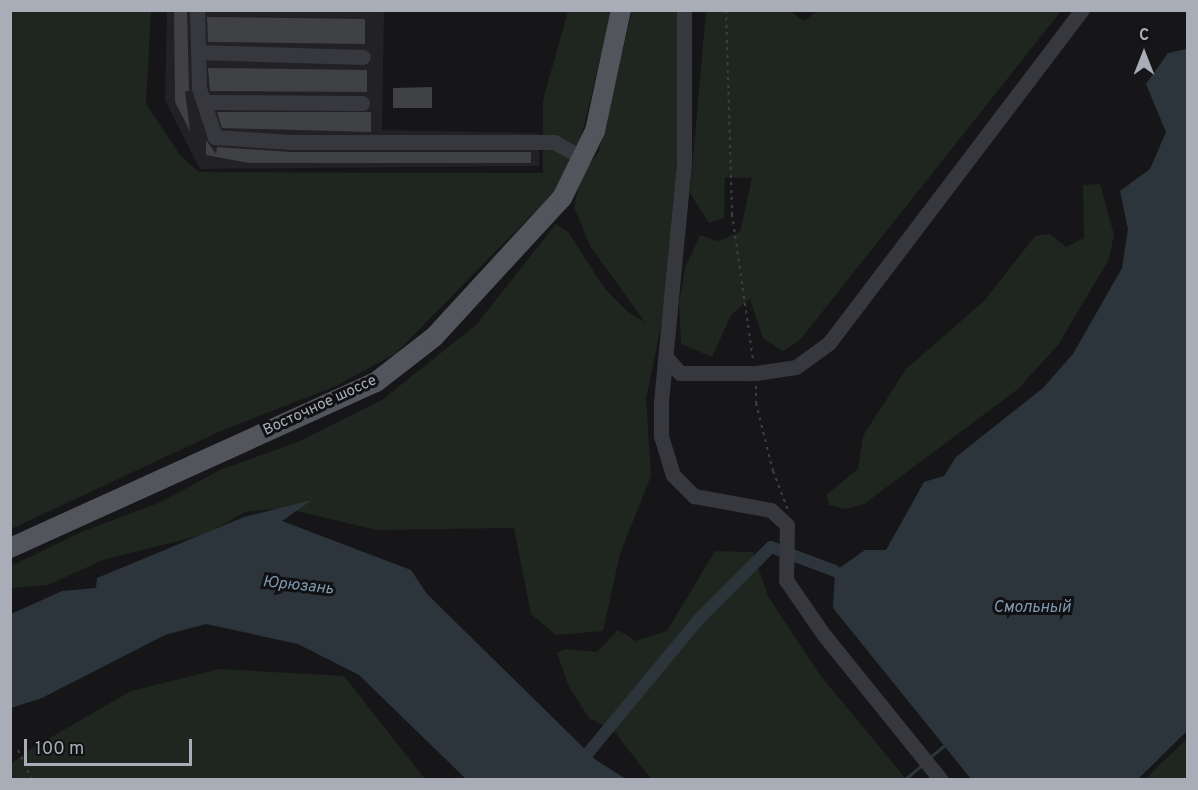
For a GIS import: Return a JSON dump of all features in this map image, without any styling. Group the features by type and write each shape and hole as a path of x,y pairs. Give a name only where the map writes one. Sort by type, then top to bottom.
{"main road":[{"name":"Восточное шоссе","path":"10,548 376,382 434,337 519,249 562,198 596,131 621,10"}],"street":[{"path":"197,10 198,52 204,102 215,137 239,141 554,142 581,157"},
{"path":"684,10 684,163 666,357 662,436 673,475 694,496 771,510 787,525 789,543 783,563 786,580 824,635 941,780"},
{"path":"666,357 680,373 756,373 796,366 829,343 1082,10"},
{"path":"198,52 363,57"},
{"path":"204,102 362,103"}],"path":[{"path":"726,10 732,214 756,373 756,402 774,471 789,507 787,525"},
{"path":"18,750 32,780"}],"shaded area":[{"path":"10,11 151,11 146,104 180,155 199,172 543,173 543,100 568,11 612,11 580,142 555,191 395,354 336,386 223,430 11,529"},
{"path":"167,11 384,11 382,130 539,133 539,166 200,169 165,100"},
{"path":"632,11 690,11 664,311 646,399 651,476 620,554 603,631 556,635 531,614 514,528 377,530 284,508 245,512 206,534 103,560 48,585 11,588 11,566 81,532 161,502 220,470 298,442 382,400 476,325 556,224 568,232 605,289 629,313 645,322 590,246 574,207 581,177 599,151"},
{"path":"706,11 790,11 804,21 817,11 1061,11 800,340 783,351 763,338 750,299 731,315 712,357 681,344 679,303 685,268 700,235 718,241 740,232 752,178 725,177 724,218 709,223 690,193"},
{"path":"1100,184 1114,235 1109,259 1058,345 1018,389 864,504 845,509 829,505 827,494 858,469 863,436 906,369 984,301 1035,236 1050,234 1066,247 1084,238 1083,185"},
{"path":"715,551 753,552 768,596 820,675 906,779 651,779 614,731 589,718 569,687 557,653 565,649 597,652 618,630 636,641 667,631"},
{"path":"220,669 344,676 425,779 11,779 11,764 29,750 131,691"},
{"path":"1187,739 1187,779 1146,779 1158,766"}],"water":[{"name":"Смольный","path":"1187,49 1187,731 1138,779 971,779 833,608 835,571 865,550 886,550 924,482 944,476 956,457 1043,388 1073,354 1122,268 1128,229 1120,191 1150,169 1166,132 1146,84 1168,53"},
{"name":"Юрюзань","path":"312,500 282,521 411,570 427,594 596,760 626,779 466,779 359,675 298,644 206,624 165,635 42,698 11,708 11,614 62,591 96,588 97,578 244,517"}],"building":[{"path":"174,10 187,10 189,91 185,91 190,131 175,102"},
{"path":"207,17 365,19 365,44 208,42"},
{"path":"208,68 367,70 367,92 210,91"},
{"path":"432,87 432,108 393,108 393,88"},
{"path":"217,112 371,112 371,132 222,128"},
{"path":"206,140 216,154 217,147 291,152 531,152 531,163 249,163 206,155"}],"waterway":[{"path":"579,764 699,619 771,547 835,571"},
{"name":"Смольный","path":"930,757 946,744"},
{"name":"Смольный","path":"904,780 923,764"}]}
